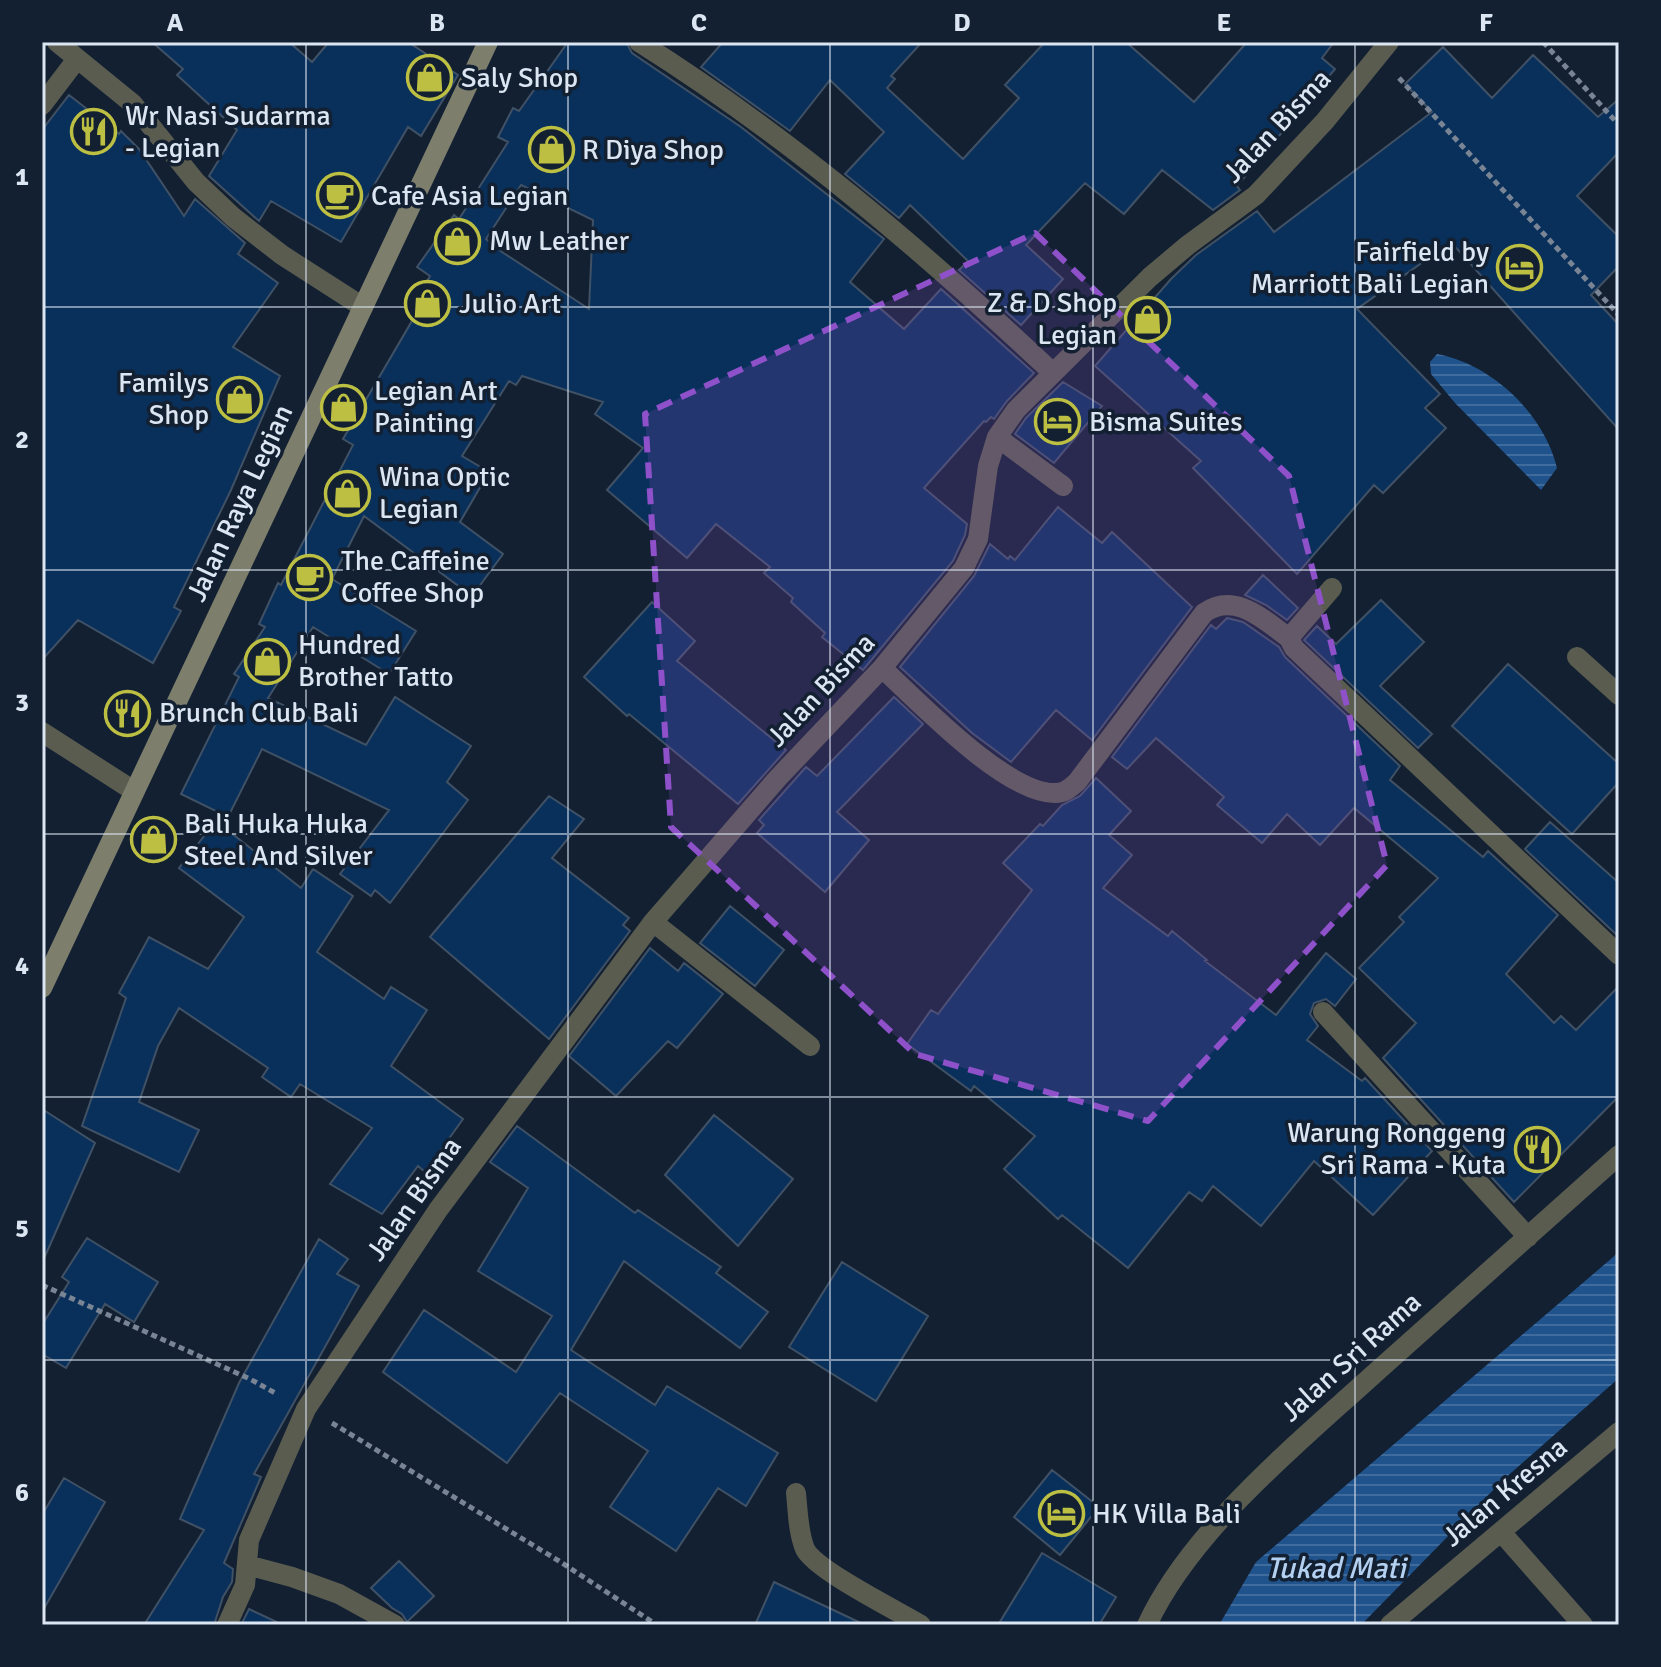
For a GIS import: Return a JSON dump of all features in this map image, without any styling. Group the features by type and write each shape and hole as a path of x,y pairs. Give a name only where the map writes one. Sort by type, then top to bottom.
{"main road":[{"name":"Jalan Raya Legian","path":"42,988 488,42"}],"street":[{"path":"57,42 133,104 196,182 233,217 282,255 363,307"},
{"path":"639,42 718,93 858,198 1053,373"},
{"name":"Jalan Bisma","path":"227,1625 245,1585 249,1540 306,1409 438,1210 653,922 777,779 882,668 964,568 978,539 988,466 997,437 1016,410 1150,277 1256,195 1325,121 1383,49"},
{"path":"42,105 77,59"},
{"path":"997,437 1063,486"},
{"path":"1289,638 1332,588"},
{"path":"882,668 964,743 1021,784 1054,793 1067,791 1077,782 1204,613 1215,606 1232,604 1243,607 1289,638 1294,648 1619,955"},
{"path":"1577,657 1619,695"},
{"path":"42,732 134,791"},
{"path":"653,922 810,1046"},
{"path":"1323,1012 1528,1237"},
{"name":"Jalan Sri Rama","path":"1147,1625 1181,1569 1268,1470 1619,1155"},
{"name":"Jalan Kresna","path":"1390,1625 1619,1432"},
{"path":"796,1493 806,1552 825,1569 921,1625"},
{"path":"1501,1532 1583,1625"},
{"path":"247,1565 339,1594 395,1625"}],"path":[{"path":"1543,42 1619,125"},
{"path":"1383,49 1619,315"},
{"path":"42,1285 240,1374 306,1409 448,1492 657,1625"}],"highlighted area":[{"path":"1035,233 1289,476 1387,865 1148,1121 915,1054 671,827 645,414"}],"water":[{"path":"1437,354 1477,368 1513,394 1528,411 1550,448 1557,468 1541,490 1455,403 1431,374 1430,362"},
{"name":"Tukad Mati","path":"1619,1252 1619,1378 1504,1479 1361,1625 1219,1625 1256,1562"}],"building":[{"path":"152,42 289,42 312,62 329,42 408,42 458,75 421,136 408,127 341,242 271,201 259,221 209,176 237,130 177,75 183,69"},
{"path":"568,42 626,42 632,53 741,127 884,239 850,282 904,329 941,289 1034,373 994,419 991,417 984,421 924,488 967,524 965,535 953,561 863,670 822,637 825,633 791,602 793,598 764,573 770,567 716,524 687,558 607,490 643,448 595,414 603,402 522,376 516,385 509,381 462,456 489,472 460,522 503,554 472,596 364,516 332,579 416,631 389,674 313,627 268,698 366,745 395,697 471,746 447,782 468,800 390,903 375,890 371,896 340,874 389,810 262,749 228,817 181,794 239,677 234,674 265,627 259,624 278,583 281,585 353,445 343,439 416,314 411,311 430,276 417,267 454,215 459,219 508,142 498,137 513,108 519,111","holes":["521,185 593,220 589,309 486,239"]},
{"path":"723,42 922,42 891,76 895,79 887,88 963,159 1019,98 1005,85 1045,42 1126,42 1194,102 1247,42 1334,42 1322,58 1335,69 1237,186 1240,190 1213,210 1162,170 1124,214 1085,183 1026,245 1063,279 1021,325 959,270 968,261 910,205 899,218 845,174 884,132 830,80 790,131 701,67"},
{"path":"1443,47 1492,98 1533,55 1598,117 1619,99 1619,152 1577,196 1619,237 1619,266 1591,295 1619,325 1619,430 1451,242 1357,309 1440,394 1425,408 1446,428 1383,493 1374,485 1297,574 1193,468 1201,461 1095,366 1196,255 1257,211 1274,232 1432,112 1405,84"},
{"path":"69,95 119,134 121,131 139,149 184,216 195,199 245,243 238,254 278,283 233,347 280,376 231,490 174,607 181,611 153,663 78,620 42,660 42,130"},
{"name":"Bisma Suites","path":"1063,382 1102,406 1054,463 1015,434 1026,418"},
{"path":"1058,507 1102,543 1112,532 1192,607 1092,740 1056,710 1011,762 972,733 900,667 974,576 990,544 1008,559 1010,556 1015,560"},
{"path":"1263,575 1298,608 1287,620 1245,595"},
{"path":"1381,600 1424,642 1380,686 1432,734 1418,748 1304,640 1317,626 1336,644"},
{"path":"652,602 695,641 677,661 786,750 738,804 629,714 627,716 584,677"},
{"path":"1227,618 1243,622 1279,647 1285,657 1400,766 1390,780 1483,857 1488,851 1558,915 1506,974 1554,1023 1561,1016 1576,1030 1619,986 1619,1096 1514,1202 1383,1058 1416,1023 1359,968 1404,922 1399,917 1438,878 1354,808 1320,845 1287,814 1262,843 1217,805 1224,797 1156,738 1127,769 1112,757 1211,625 1216,629"},
{"path":"1508,664 1619,764 1619,782 1572,834 1452,726"},
{"path":"894,697 923,724 837,812 869,840 825,892 757,833 764,825 759,820 806,767 817,776"},
{"path":"1096,778 1131,811 1109,835 1132,855 1103,888 1168,936 1172,931 1205,961 1276,1015 1326,953 1356,979 1335,1006 1326,999 1314,1003 1310,1014 1318,1026 1307,1040 1362,1081 1365,1078 1432,1151 1373,1215 1314,1161 1261,1226 1213,1186 1202,1201 1189,1192 1128,1268 1062,1215 1058,1219 1004,1169 1035,1136 974,1086 971,1091 907,1044 931,1010 938,1014 1032,890 1003,863 1040,824 1043,826 1062,805 1080,796"},
{"path":"549,796 584,819 552,858 629,918 623,925 630,931 549,1039 430,937"},
{"path":"216,821 301,888 313,869 353,896 317,952 384,999 391,987 427,1010 391,1066 463,1119 425,1172 418,1166 382,1214 330,1184 372,1128 300,1084 291,1097 262,1077 268,1068 179,1008 158,1046 139,1102 199,1130 179,1172 82,1126 126,998 119,993 149,937 208,969 244,917 179,868"},
{"path":"1550,822 1619,883 1619,937 1525,849"},
{"path":"730,906 784,950 755,986 700,943"},
{"path":"650,948 678,971 684,963 723,994 677,1048 668,1041 616,1096 569,1056"},
{"path":"42,1109 95,1143 42,1263"},
{"path":"714,1115 793,1179 738,1246 665,1175"},
{"path":"517,1126 635,1213 638,1210 721,1267 716,1273 768,1312 740,1348 624,1261 571,1350 655,1405 667,1386 778,1453 746,1506 718,1488 676,1551 610,1507 648,1451 560,1393 507,1463 383,1372 424,1310 516,1372 552,1316 478,1271 528,1188 490,1162"},
{"path":"87,1238 158,1282 134,1322 105,1304 66,1368 42,1354 42,1325 69,1282 62,1277"},
{"path":"319,1239 348,1259 337,1274 359,1286 254,1474 261,1477 224,1563 233,1569 232,1582 223,1597 214,1625 144,1625 204,1530 180,1519 239,1383"},
{"path":"842,1262 928,1316 876,1401 789,1347"},
{"path":"1052,1470 1099,1507 1060,1555 1014,1517"},
{"path":"64,1478 105,1502 42,1612 42,1515"},
{"path":"1042,1553 1116,1597 1099,1625 998,1625"},
{"path":"399,1561 434,1596 407,1622 371,1588"},
{"path":"774,1582 865,1625 755,1625"},
{"path":"249,1609 283,1625 241,1625"}],"place":[{"name":"Saly Shop","path":"430,78"},
{"name":"Wr Nasi Sudarma - Legian","path":"94,132"},
{"name":"R Diya Shop","path":"551,150"},
{"name":"Cafe Asia Legian","path":"340,196"},
{"name":"Mw Leather","path":"458,241"},
{"name":"Fairfield by Marriott Bali Legian","path":"1520,268"},
{"name":"Julio Art","path":"428,304"},
{"name":"Z & D Shop Legian","path":"1148,319"},
{"name":"Familys Shop","path":"240,399"},
{"name":"Legian Art Painting","path":"343,407"},
{"name":"Bisma Suites","path":"1058,422"},
{"name":"Wina Optic Legian","path":"348,493"},
{"name":"The Caffeine Coffee Shop","path":"310,577"},
{"name":"Hundred Brother Tatto","path":"267,661"},
{"name":"Brunch Club Bali","path":"128,713"},
{"name":"Bali Huka Huka Steel And Silver","path":"153,840"},
{"name":"Warung Ronggeng Sri Rama - Kuta","path":"1537,1149"},
{"name":"HK Villa Bali","path":"1061,1514"}]}
